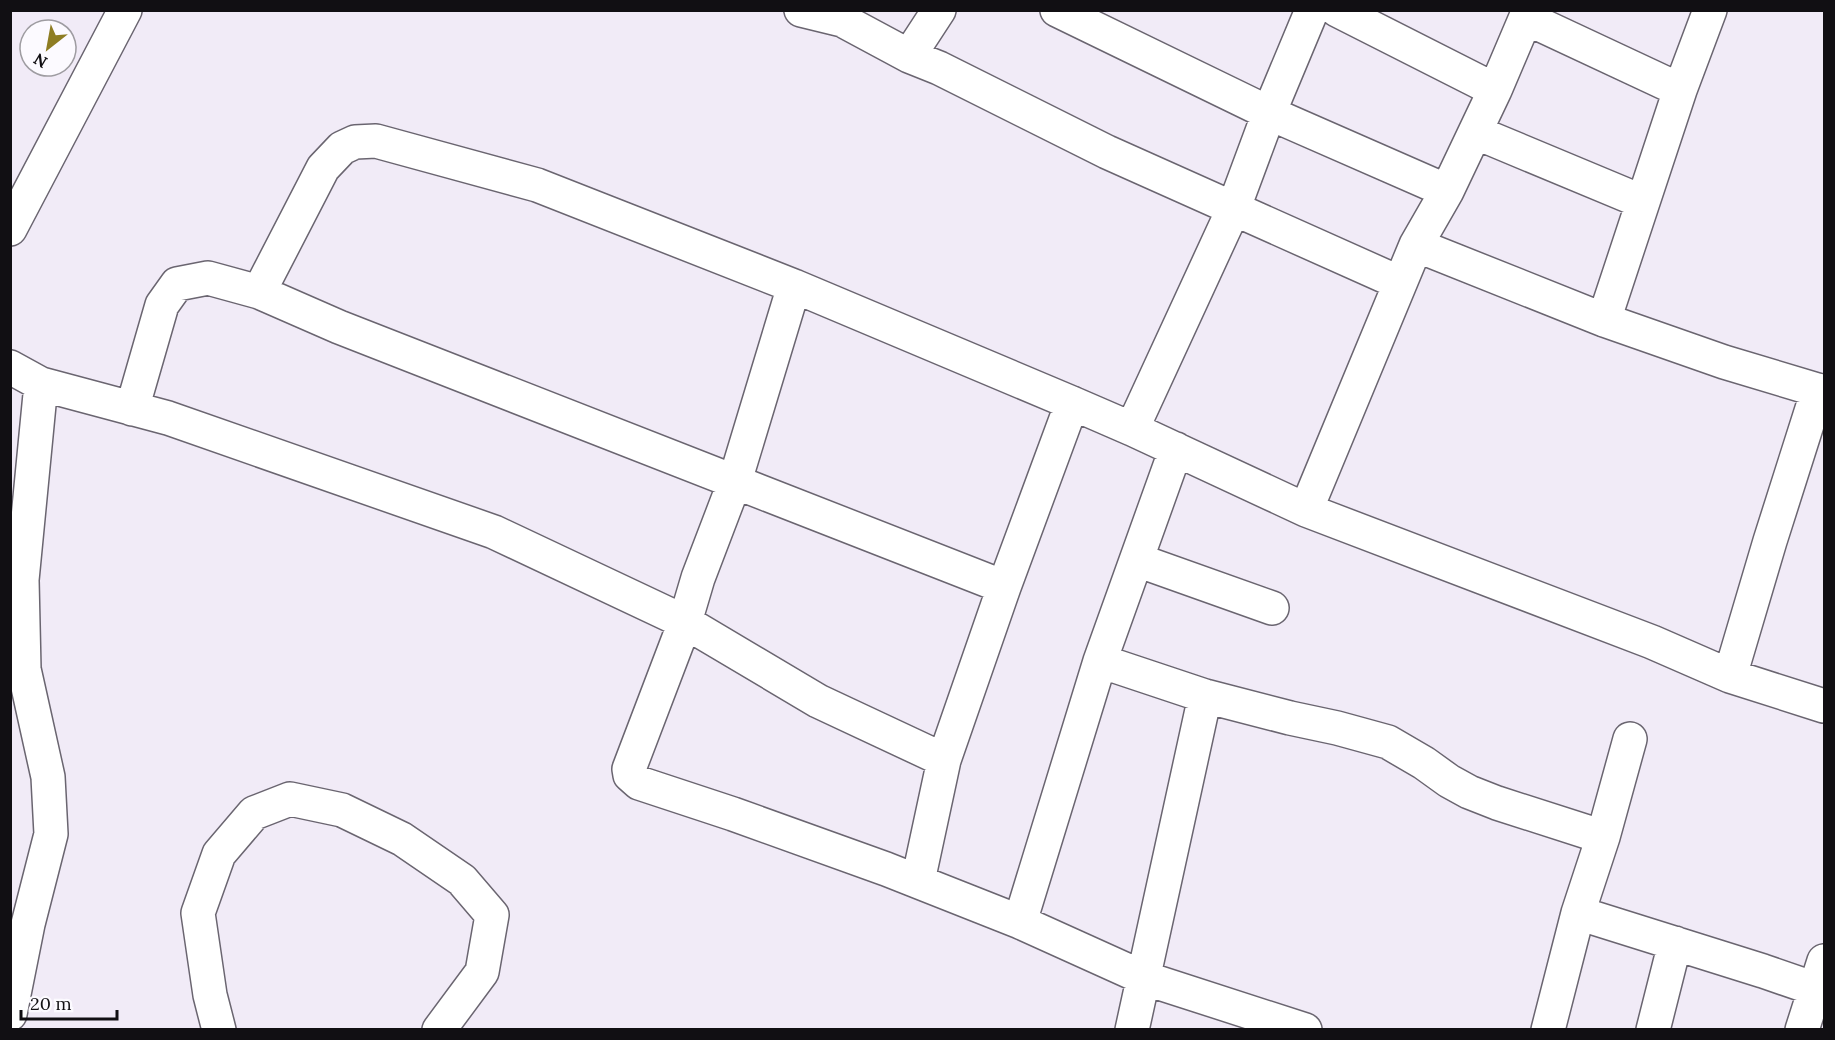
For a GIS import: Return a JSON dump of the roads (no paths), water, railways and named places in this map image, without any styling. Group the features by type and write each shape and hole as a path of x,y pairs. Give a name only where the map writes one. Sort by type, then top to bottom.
{"street":[{"path":"10,229 125,10"},
{"path":"909,56 939,10"},
{"path":"1057,10 1269,113 1447,191"},
{"path":"1132,429 1233,210 1269,113 1312,10"},
{"path":"1337,10 1495,90"},
{"path":"1604,320 1680,90 1710,10"},
{"path":"812,12 842,20 909,56 939,68 1107,152 1400,283"},
{"path":"1306,510 1416,245 1447,191 1528,14 1680,90"},
{"path":"1475,132 1643,202"},
{"path":"259,292 323,168 342,148 356,142 376,141 537,185 794,286 1132,429 1306,510 1652,642 1730,676 1824,706"},
{"path":"1416,245 1604,320 1724,362 1821,391 1773,530 1730,676"},
{"path":"132,409 162,305 177,284 208,278 259,292 350,332 1004,587"},
{"path":"794,286 735,481 629,769 630,775 639,783 733,814 1020,922 1144,978 1305,1029"},
{"path":"10,367 41,384 168,418 495,532 685,622 819,700 944,760"},
{"path":"10,1014 19,921 51,834 48,777 17,667 22,580 41,384"},
{"path":"918,882 944,760 1004,587 1072,404"},
{"path":"1020,922 1100,661 1176,449"},
{"path":"1137,560 1272,608"},
{"path":"1100,661 1205,696 1388,742 1469,792 1603,837"},
{"path":"1132,1029 1205,696"},
{"path":"1548,1029 1578,913 1603,837 1630,739"},
{"path":"219,1029 210,995 198,913 219,854 254,813 290,799 342,810 402,839 462,880 492,915 482,972 439,1029"},
{"path":"1578,913 1675,943 1822,980 1802,1029"},
{"path":"1653,1029 1675,943"}]}
